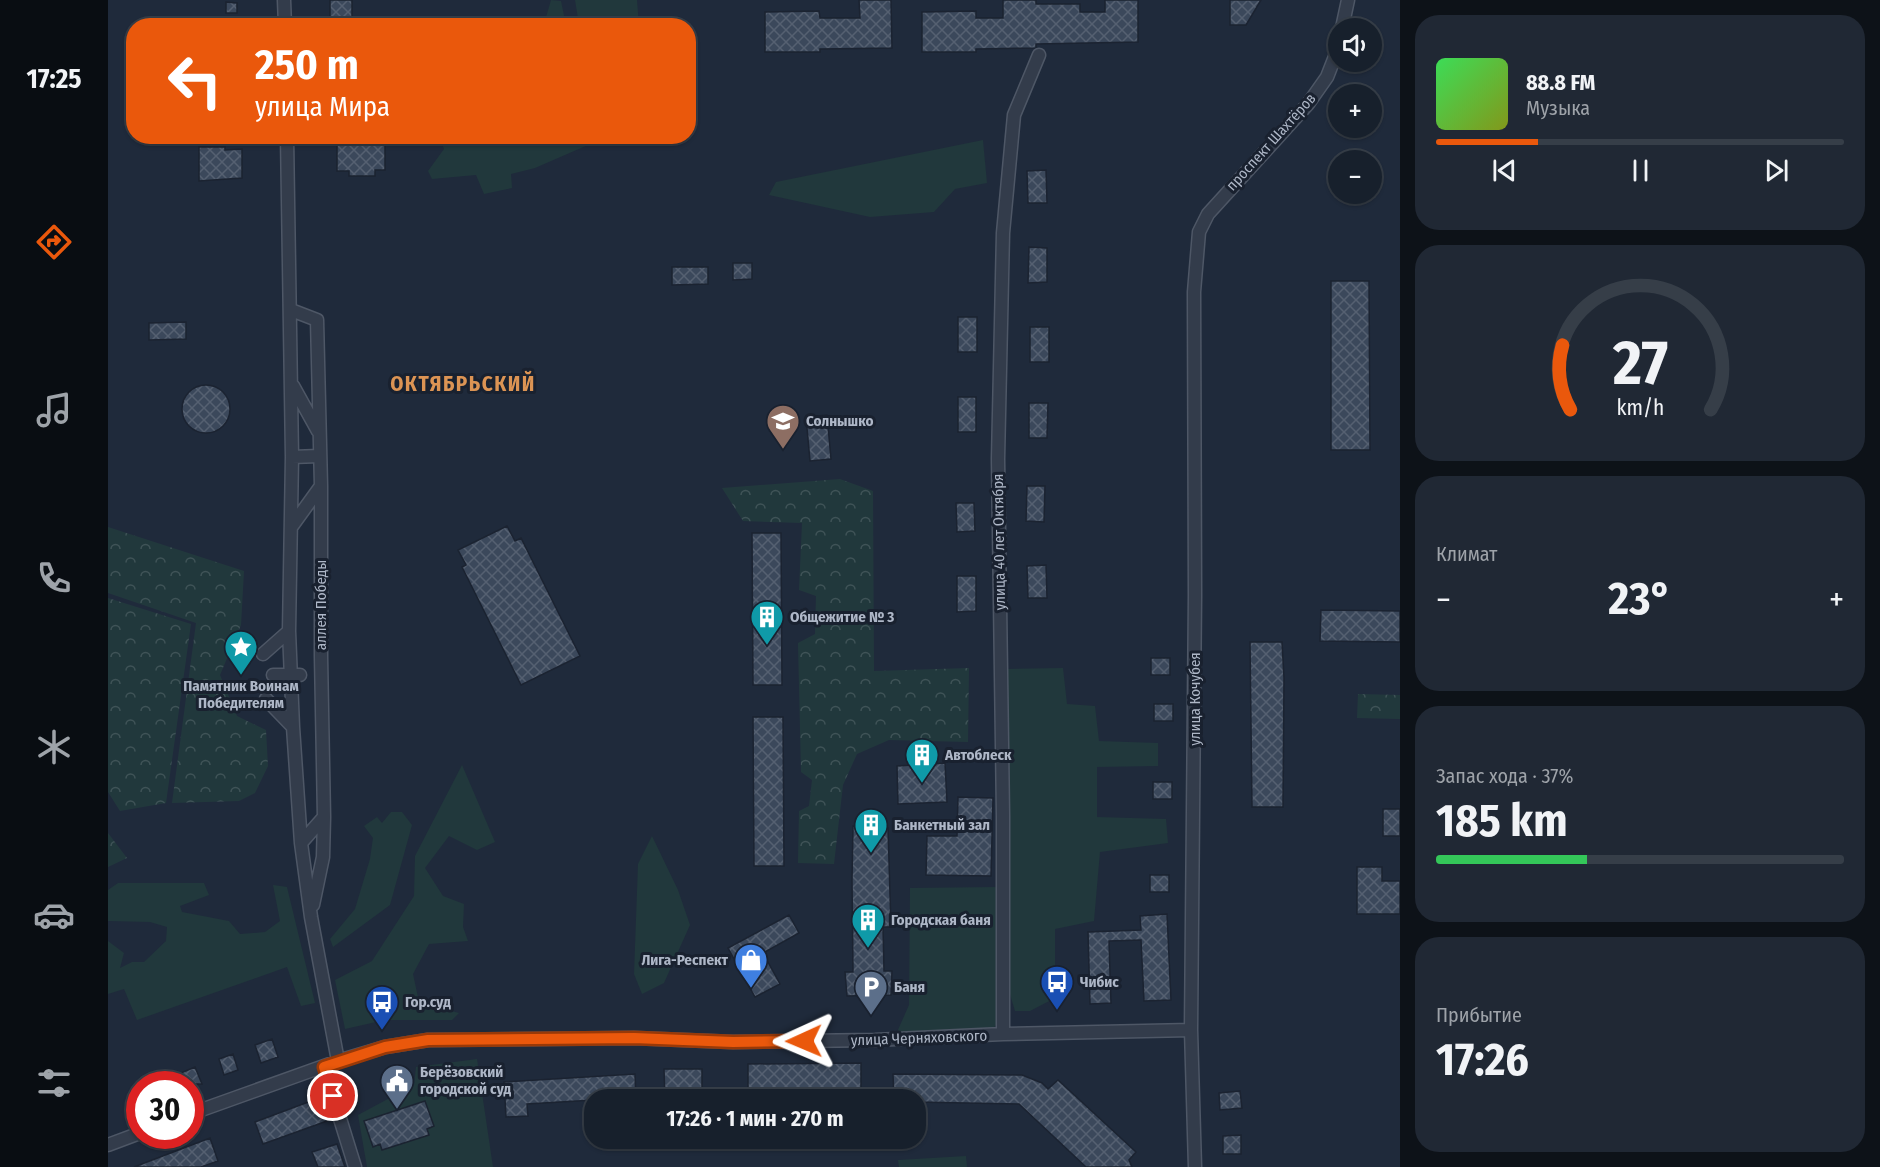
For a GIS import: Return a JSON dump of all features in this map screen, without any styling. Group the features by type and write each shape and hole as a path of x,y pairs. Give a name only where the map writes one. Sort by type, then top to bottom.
{"street":[{"path":"284,0 285,18"},
{"path":"1344,18 1348,0"},
{"name":"улица 40 лет Октября","path":"1003,1034 1003,816 998,459 1003,233 1014,115 1039,55"},
{"name":"проспект Шахтёров","path":"1199,232 1208,214 1308,104 1329,72"},
{"path":"287,144 292,457 289,631 295,675 293,728 301,843 311,917 338,1061"},
{"name":"улица Кочубея","path":"1195,1167 1191,1030 1195,607 1194,292 1199,232"},
{"name":"аллея Победы","path":"291,310 317,320 324,818 323,856 311,917"},
{"path":"291,382 320,435"},
{"path":"292,457 319,456"},
{"path":"292,526 321,486"},
{"path":"263,654 289,631"},
{"path":"273,675 295,675"},
{"path":"266,699 293,728"},
{"path":"301,843 324,818"},
{"name":"улица Черняховского","path":"204,1109 338,1061 385,1047 428,1040 634,1038 733,1042 1191,1030"},
{"path":"324,1067 355,1167"},
{"path":"108,1145 126,1138"}],"green space":[{"path":"551,0 561,1 565,18 546,18"},
{"path":"575,0 637,0 638,18 578,18"},
{"path":"983,140 987,183 955,189 934,212 870,217 769,195 776,182"},
{"path":"442,144 588,145 535,168 511,174 512,188 484,194 476,175 432,179 428,171 444,149"},
{"path":"840,479 873,491 874,671 969,668 968,742 889,740 857,754 843,785 834,864 798,863 799,811 809,806 812,780 801,772 798,643 815,634 816,596 799,590 802,523 743,521 722,488"},
{"path":"108,527 244,571 241,625 220,675 237,716 266,730 268,766 255,793 239,801 172,803 196,623 108,593"},
{"path":"108,598 191,624 166,803 120,811 108,792"},
{"path":"1063,668 1067,704 1095,706 1099,741 1158,743 1158,766 1097,767 1097,817 1166,819 1168,843 1100,852 1094,921 1055,929 1055,998 1030,1011 1015,1011 1009,991 1008,669"},
{"path":"1358,694 1400,695 1400,719 1357,718"},
{"path":"462,765 495,842 477,850 449,836 425,868 443,896 464,904 463,927 468,941 429,944 413,974 419,1002 459,1013 452,1020 385,1020 345,1029 335,980 372,961 414,896 415,856"},
{"path":"391,812 402,812 412,825 390,905 333,947 330,939 355,909 370,859 373,838 364,826 377,817 382,823"},
{"path":"108,833 127,858 108,867"},
{"path":"652,836 678,890 690,925 664,983 642,994 634,974 638,864"},
{"path":"118,883 204,883 209,895 180,906 182,912 229,921 240,934 265,932 280,921 273,885 287,887 315,1003 301,1006 287,967 137,1020 124,989 108,994 108,941 124,953 120,968 132,962 144,962 166,941 167,927 150,922 108,921 108,890"},
{"path":"998,887 999,1020 992,1031 897,1032 909,1005 910,888"},
{"path":"477,1059 493,1167 367,1167 358,1115 414,1085 416,1067"},
{"path":"966,1156 967,1167 899,1167 898,1160"}],"building":[{"path":"330,0 352,0 352,18 330,18"},
{"path":"859,0 891,0 892,48 765,52 765,12 819,11 820,18 860,18"},
{"path":"1003,0 1036,0 1036,4 1080,4 1080,12 1105,12 1105,0 1138,0 1138,42 1036,44 1036,48 976,49 976,52 922,52 922,12 976,11 976,18 1003,18"},
{"path":"1230,0 1261,0 1246,25 1230,25"},
{"path":"226,2 237,3 237,13 226,13"},
{"path":"385,144 385,170 375,170 375,176 349,176 349,171 337,171 337,145"},
{"path":"199,147 242,149 242,178 199,181"},
{"path":"1046,170 1047,203 1028,203 1027,171"},
{"path":"1029,247 1047,248 1047,282 1028,283"},
{"path":"733,263 752,263 752,279 733,280"},
{"path":"672,267 708,267 708,284 672,285"},
{"path":"1331,281 1369,281 1370,450 1331,450"},
{"path":"958,317 977,317 977,352 958,352"},
{"path":"186,322 186,339 149,340 149,323"},
{"path":"1030,327 1049,327 1049,362 1030,362"},
{"path":"201,385 211,385 223,392 230,404 230,414 223,426 211,433 201,433 186,422 182,414 182,404 193,389"},
{"path":"958,397 976,397 976,432 958,432"},
{"path":"1029,403 1048,403 1047,438 1029,438"},
{"path":"827,415 831,459 810,461 806,417"},
{"path":"1027,486 1045,486 1044,522 1026,521"},
{"path":"956,503 974,503 975,531 957,532"},
{"path":"507,526 515,541 521,538 580,656 521,685 462,567 466,565 458,550"},
{"name":"Общежитие № 3","path":"752,533 781,533 782,685 753,685"},
{"path":"1046,565 1047,598 1028,598 1027,566"},
{"path":"957,576 976,576 976,611 957,612"},
{"path":"1321,610 1400,611 1400,642 1320,641"},
{"path":"1250,642 1282,642 1283,807 1252,807"},
{"path":"1151,658 1170,658 1170,675 1151,675"},
{"path":"1154,704 1173,704 1173,721 1154,721"},
{"path":"753,717 783,717 784,866 754,866"},
{"name":"Автоблеск","path":"945,763 947,802 898,804 897,766"},
{"path":"1153,782 1172,782 1172,799 1153,799"},
{"path":"958,797 993,798 991,876 926,875 927,836 957,836"},
{"path":"1383,809 1400,809 1400,836 1383,836"},
{"path":"853,826 888,828 891,927 883,927 884,971 892,971 891,995 847,996 845,972 853,972"},
{"path":"1357,867 1382,867 1382,881 1400,881 1400,914 1357,914"},
{"path":"1150,875 1169,875 1169,892 1150,892"},
{"path":"1167,914 1171,1000 1144,1001 1141,940 1109,941 1111,1003 1090,1004 1088,932 1141,930 1140,916"},
{"path":"789,915 799,933 763,953 780,984 755,997 728,948"},
{"path":"272,1039 278,1057 261,1063 255,1045"},
{"path":"233,1054 238,1070 224,1075 219,1059"},
{"path":"861,1063 861,1089 748,1089 748,1064"},
{"path":"664,1069 702,1069 702,1089 665,1089"},
{"path":"635,1074 636,1089 584,1089 584,1101 527,1104 528,1116 506,1117 504,1082"},
{"path":"893,1074 1022,1075 1042,1083 1048,1089 1058,1080 1136,1152 1129,1160 1132,1167 1086,1167 1019,1104 926,1102 926,1089 894,1089"},
{"path":"1240,1091 1242,1108 1220,1110 1219,1093"},
{"path":"319,1098 327,1121 263,1144 255,1122"},
{"path":"425,1101 434,1126 427,1129 429,1135 382,1150 380,1144 373,1147 364,1121"},
{"path":"1241,1135 1241,1154 1223,1154 1223,1136"},
{"path":"210,1138 218,1161 201,1167 134,1167 181,1149 204,1149 204,1140"},
{"path":"337,1144 345,1167 318,1167 312,1152"}],"place":[{"name":"Солнышко","path":"783,450"},
{"name":"Общежитие № 3","path":"767,646"},
{"name":"Памятник Воинам Победителям","path":"241,676"},
{"name":"Автоблеск","path":"922,784"},
{"name":"Банкетный зал","path":"871,854"},
{"name":"Городская баня","path":"868,949"},
{"name":"Лига-Респект","path":"751,989"},
{"name":"Чибис","path":"1057,1011"},
{"name":"Баня","path":"871,1016"},
{"name":"Гор.суд","path":"382,1031"},
{"name":"Берёзовский городской суд","path":"397,1110"}],"district":[{"name":"ОКТЯБРЬСКИЙ","path":"463,384"}],"route":[{"path":"333,1096 324,1067 385,1047 428,1040 634,1038 733,1042 804,1041"}]}
